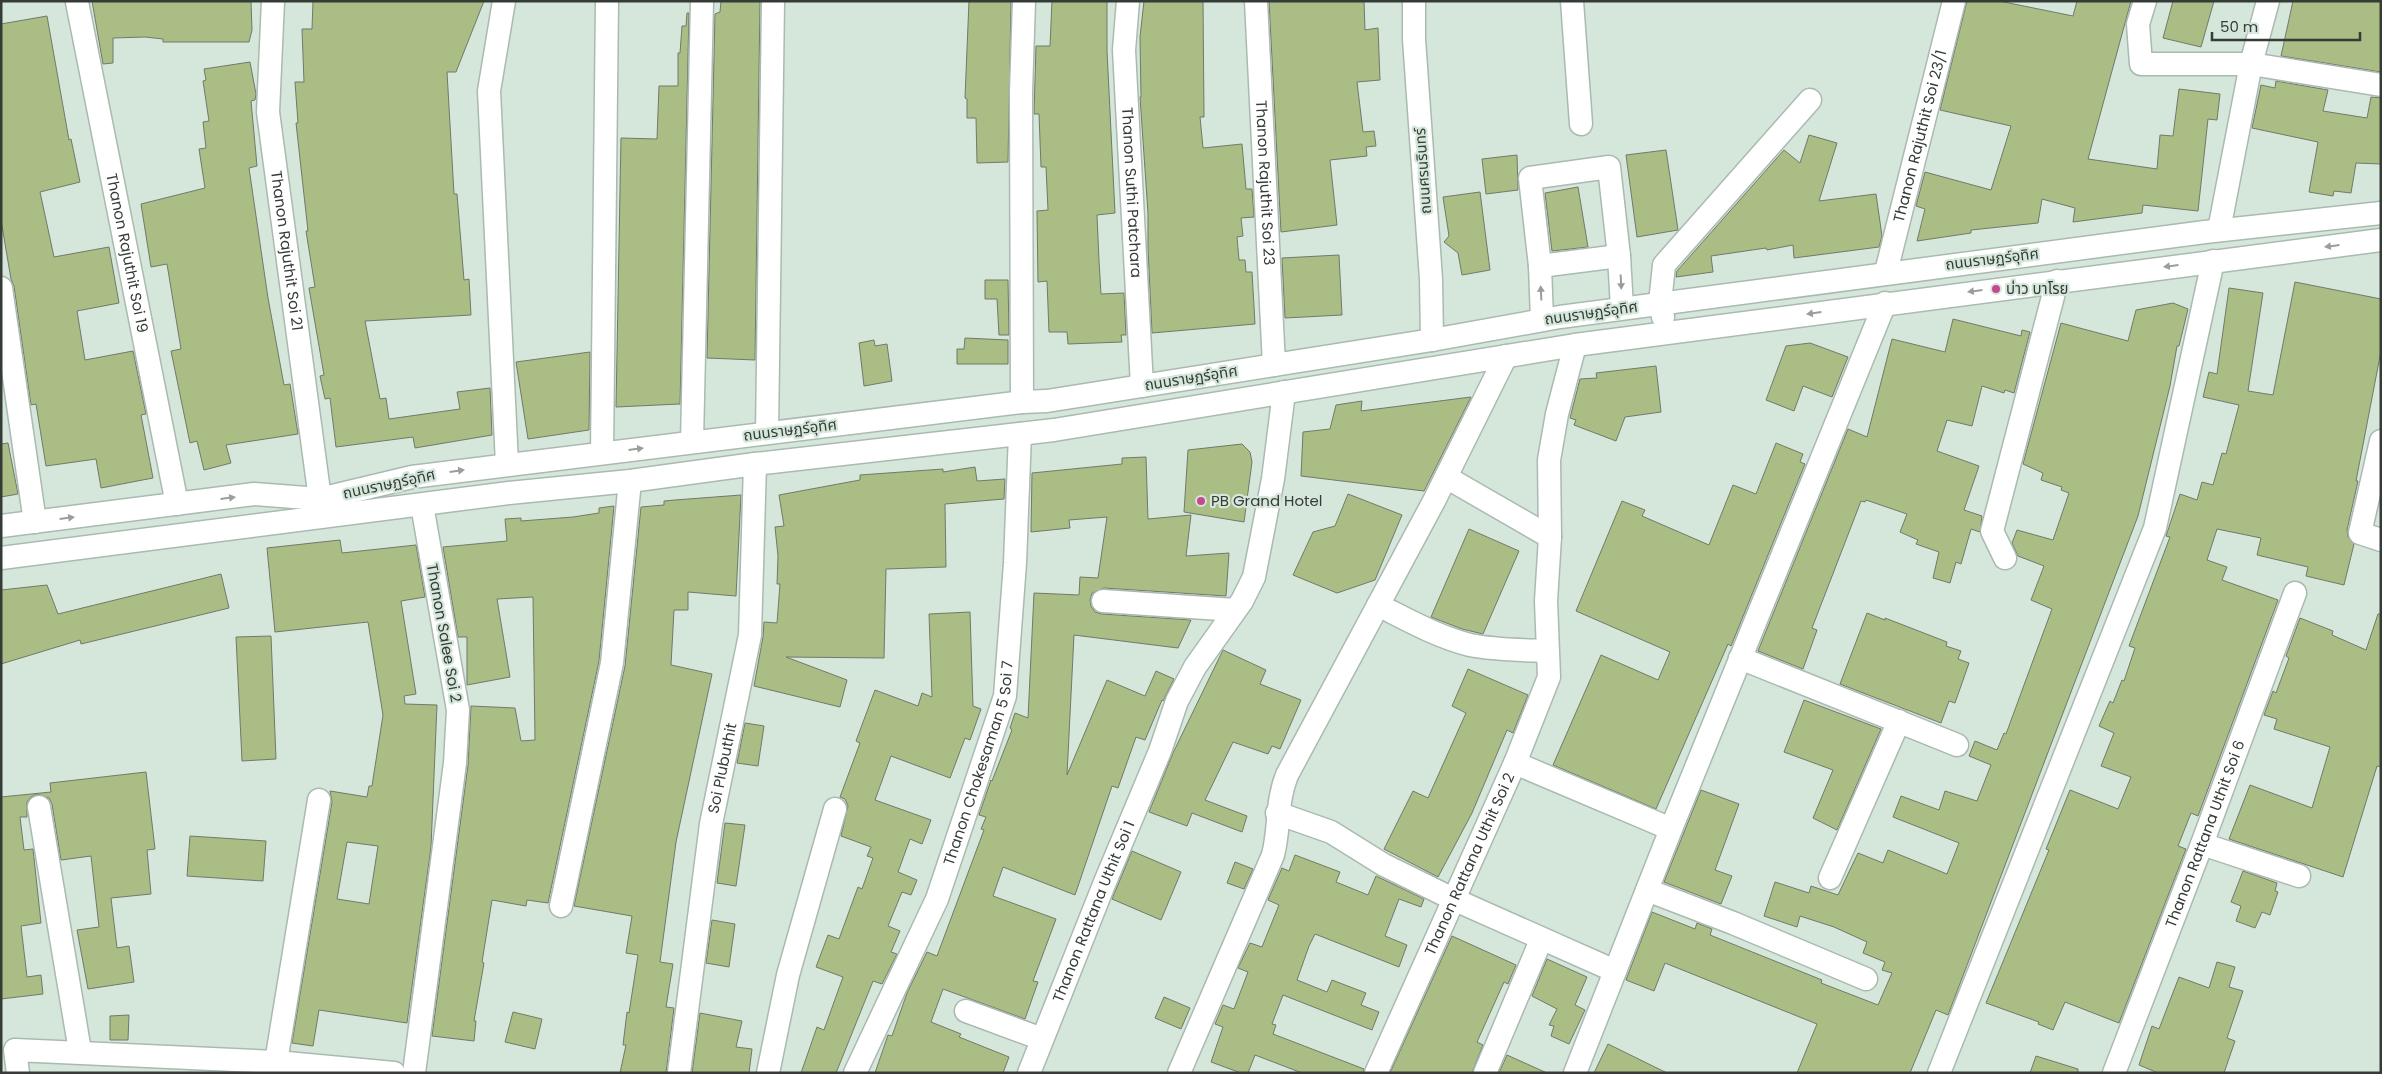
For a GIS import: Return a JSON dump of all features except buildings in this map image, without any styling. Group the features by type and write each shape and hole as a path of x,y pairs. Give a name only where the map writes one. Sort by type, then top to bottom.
{"street":[{"name":"Thanon Rajuthit Soi 21","path":"274,1 268,112 320,499"},
{"path":"504,1 489,90 507,464"},
{"path":"602,453 607,1"},
{"path":"692,442 702,1"},
{"path":"767,433 773,1"},
{"path":"1022,402 1021,92 1024,1"},
{"name":"Thanon Suthi Patchara","path":"1128,1 1124,50 1142,386"},
{"name":"Thanon Rajuthit Soi 23","path":"1256,1 1274,365"},
{"name":"ถนนศรนรินทร์","path":"1414,1 1414,39 1431,279 1432,340"},
{"path":"1572,1 1581,124"},
{"name":"Thanon Rajuthit Soi 23/1","path":"1886,272 1954,1"},
{"path":"2145,1 2138,24 2141,64 2251,64 2381,85"},
{"path":"2219,230 2251,64 2268,1"},
{"name":"Thanon Rajuthit Soi 19","path":"77,2 177,504"},
{"path":"1667,332 1660,303 1664,265 1810,100"},
{"path":"1542,320 1540,266 1530,178 1609,167 1619,256 1622,308"},
{"name":"ถนนราษฏร์อุทิศ","path":"1,526 254,494 320,499 412,477 507,464 1022,402 1047,401 1622,308 2219,230 2381,213"},
{"name":"ถนนราษฏร์อุทิศ","path":"1,558 756,464 1020,434 1575,345 1885,303 2381,240"},
{"path":"1540,266 1619,256"},
{"path":"1939,1073 2155,528 2212,261"},
{"path":"2005,558 1992,531 2057,281"},
{"path":"2,294 35,522"},
{"path":"1575,1073 1671,829 1885,303"},
{"name":"Thanon Rattana Uthit Soi 2","path":"1376,1073 1515,763 1549,676 1546,601 1550,537 1549,460 1557,414 1575,345"},
{"path":"1179,1073 1273,855 1279,824 1277,814 1281,790 1287,775 1446,477 1506,356"},
{"name":"Thanon Rattana Uthit Soi 1","path":"1029,1073 1160,751 1177,701 1195,667 1235,610 1254,577 1273,479 1284,392"},
{"path":"878,420 884,449"},
{"name":"Thanon Chokesaman 5 Soi 7","path":"855,1073 937,899 1005,696 1015,563 1020,434"},
{"path":"2381,440 2378,469 2360,533 2381,540"},
{"name":"Soi Plubuthit","path":"679,1073 711,824 750,635 756,464"},
{"path":"1446,477 1550,537"},
{"path":"561,906 612,663 630,481"},
{"name":"Thanon Salee Soi 2","path":"414,1073 455,763 458,710 422,505"},
{"name":"Thanon Rattana Uthit Soi 6","path":"2114,1073 2202,844 2295,593"},
{"path":"1103,601 1235,610"},
{"path":"1378,605 1420,626 1460,642 1494,648 1547,651"},
{"path":"1740,658 1957,745"},
{"path":"1830,878 1899,721"},
{"path":"1515,763 1671,829"},
{"path":"276,1062 319,800"},
{"path":"39,807 80,1051"},
{"path":"768,1073 788,975 835,809"},
{"path":"1277,814 1331,832 1384,865 1453,899 1541,940 1615,971"},
{"path":"2202,844 2298,876"},
{"path":"1647,890 1733,923 1866,979"},
{"path":"1485,1073 1541,940"},
{"path":"966,1011 1042,1039"},
{"path":"18,1073 15,1050 80,1051 276,1062 394,1073"}],"place":[{"name":"บ่าว บาโรย","path":"1996,289"},
{"name":"PB Grand Hotel","path":"1201,501"}]}
